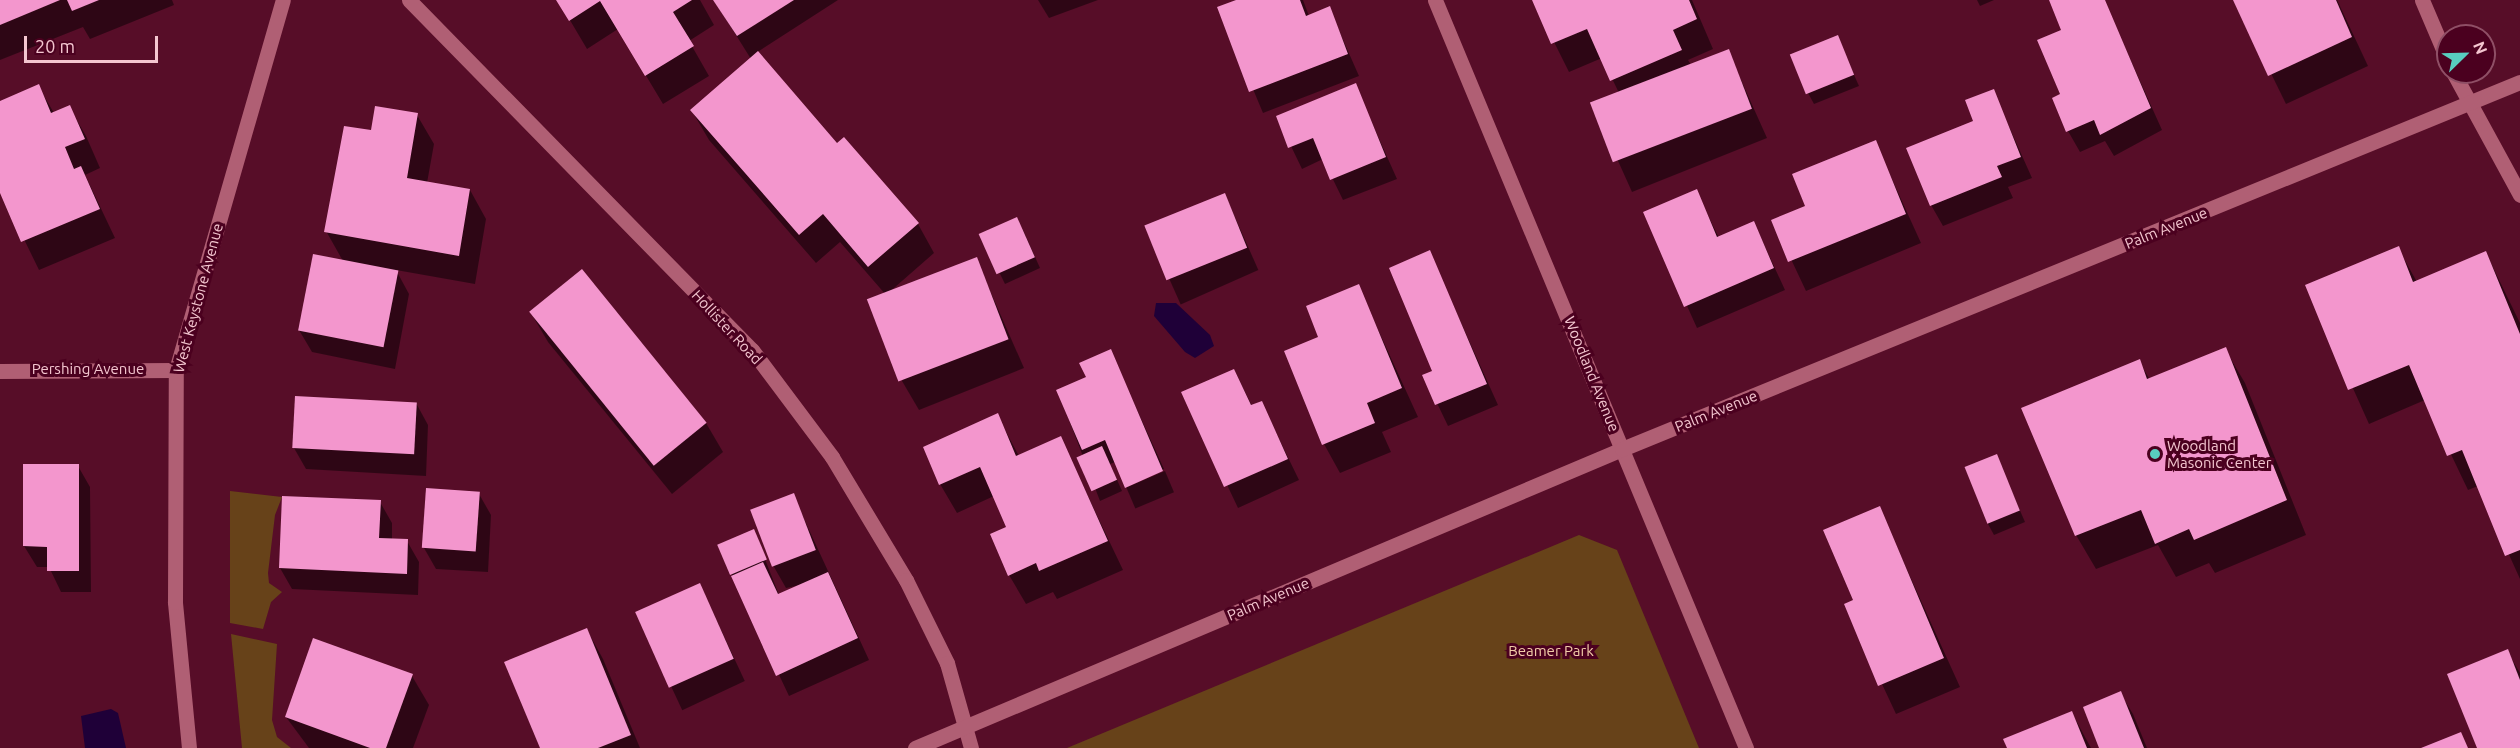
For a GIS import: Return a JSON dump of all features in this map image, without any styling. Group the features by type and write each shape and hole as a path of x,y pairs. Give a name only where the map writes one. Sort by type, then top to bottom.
{"street":[{"name":"West Keystone Avenue","path":"189,748 175,602 176,370 283,0"},
{"name":"Hollister Road","path":"409,0 752,350 832,457 906,580 947,663 971,748"},
{"name":"Woodland Avenue","path":"1435,0 1746,748"},
{"path":"2422,0 2436,33"},
{"name":"Palm Avenue","path":"915,748 1622,449 2520,82"},
{"path":"2458,84 2466,104 2520,195"},
{"name":"Pershing Avenue","path":"0,371 176,370"}],"green space":[{"path":"230,491 282,497 275,515 268,573 269,583 282,592 271,602 263,629 230,623"},
{"name":"Beamer Park","path":"1579,535 1617,550 1699,748 1067,748"},
{"path":"231,634 277,644 272,720 277,737 291,748 242,748"}],"shaded area":[{"path":"1156,303 1176,303 1210,335 1214,346 1195,358 1185,352 1154,316"},
{"path":"111,709 118,713 126,748 85,748 81,716"}],"building":[{"path":"0,0 60,0 0,25"},
{"path":"67,0 99,0 72,11"},
{"path":"556,0 692,0 673,12 694,46 645,76 600,1 569,21"},
{"path":"713,0 794,0 737,36"},
{"path":"1236,0 1300,0 1306,16 1330,6 1348,54 1249,92 1217,7"},
{"path":"1532,0 1689,0 1697,19 1673,30 1682,50 1610,81 1587,29 1551,44"},
{"path":"2049,0 2105,0 2151,108 2100,135 2094,120 2066,132 2052,98 2060,94 2037,40 2061,30"},
{"path":"2233,0 2336,0 2352,37 2268,76"},
{"path":"1838,35 1854,75 1806,94 1790,54"},
{"path":"1729,49 1752,109 1613,162 1590,102"},
{"path":"758,51 837,143 844,137 919,223 868,267 823,214 799,235 690,110"},
{"path":"1356,83 1386,157 1330,180 1313,138 1288,148 1276,116"},
{"path":"39,84 51,113 70,105 85,139 65,147 74,169 81,166 100,209 21,242 0,193 0,101"},
{"path":"1994,89 2021,157 1997,166 2002,177 1930,206 1906,148 1973,121 1965,100"},
{"path":"375,106 418,113 407,178 470,189 459,256 324,232 344,126 371,130"},
{"path":"1876,140 1906,214 1788,262 1771,220 1805,206 1792,174"},
{"path":"1697,189 1717,237 1754,221 1774,268 1684,307 1643,212"},
{"path":"1225,193 1247,248 1166,280 1144,226"},
{"path":"1017,217 1035,257 997,274 979,234"},
{"path":"2399,246 2413,282 2486,251 2520,334 2520,550 2505,556 2462,450 2447,456 2409,365 2348,390 2305,285"},
{"path":"1430,250 1487,384 1435,405 1422,375 1432,371 1389,268"},
{"path":"313,254 398,271 384,347 298,331"},
{"path":"977,257 1009,339 898,381 867,299"},
{"path":"582,269 707,423 654,466 529,312"},
{"path":"1359,284 1402,388 1367,403 1375,423 1322,445 1284,351 1318,337 1306,306"},
{"name":"Woodland Masonic Center","path":"2226,347 2287,500 2194,540 2189,529 2155,544 2141,510 2075,536 2021,408 2140,359 2147,379"},
{"path":"1111,349 1163,471 1125,488 1105,440 1082,450 1056,390 1086,377 1079,363"},
{"path":"1234,369 1251,405 1262,401 1288,459 1224,487 1181,392"},
{"path":"295,396 417,402 414,454 292,448"},
{"path":"998,413 1016,456 1061,436 1108,541 1039,571 1036,563 1008,576 990,534 1006,527 980,467 939,485 923,447"},
{"path":"1102,446 1117,480 1091,491 1076,457"},
{"path":"1997,454 2020,511 1987,524 1965,467"},
{"path":"23,464 79,464 79,571 47,571 47,547 23,546"},
{"path":"426,488 480,492 476,552 422,548"},
{"path":"794,493 816,550 772,567 750,510"},
{"path":"282,496 381,500 379,538 408,539 407,574 279,568"},
{"path":"1880,506 1944,658 1878,686 1844,604 1853,600 1823,530"},
{"path":"754,529 767,559 730,575 717,545"},
{"path":"763,562 778,594 828,572 858,638 776,676 731,576"},
{"path":"700,583 734,659 669,688 635,612"},
{"path":"587,628 631,735 598,748 540,748 504,662"},
{"path":"313,638 413,674 386,748 370,748 285,717"},
{"path":"2508,649 2520,680 2520,748 2477,748 2447,674"},
{"path":"2121,691 2144,748 2099,748 2083,707"},
{"path":"2072,711 2087,748 2007,748 2003,739"},
{"path":"2461,732 2468,748 2421,748"}],"place":[{"name":"Woodland Masonic Center","path":"2155,454"}]}
